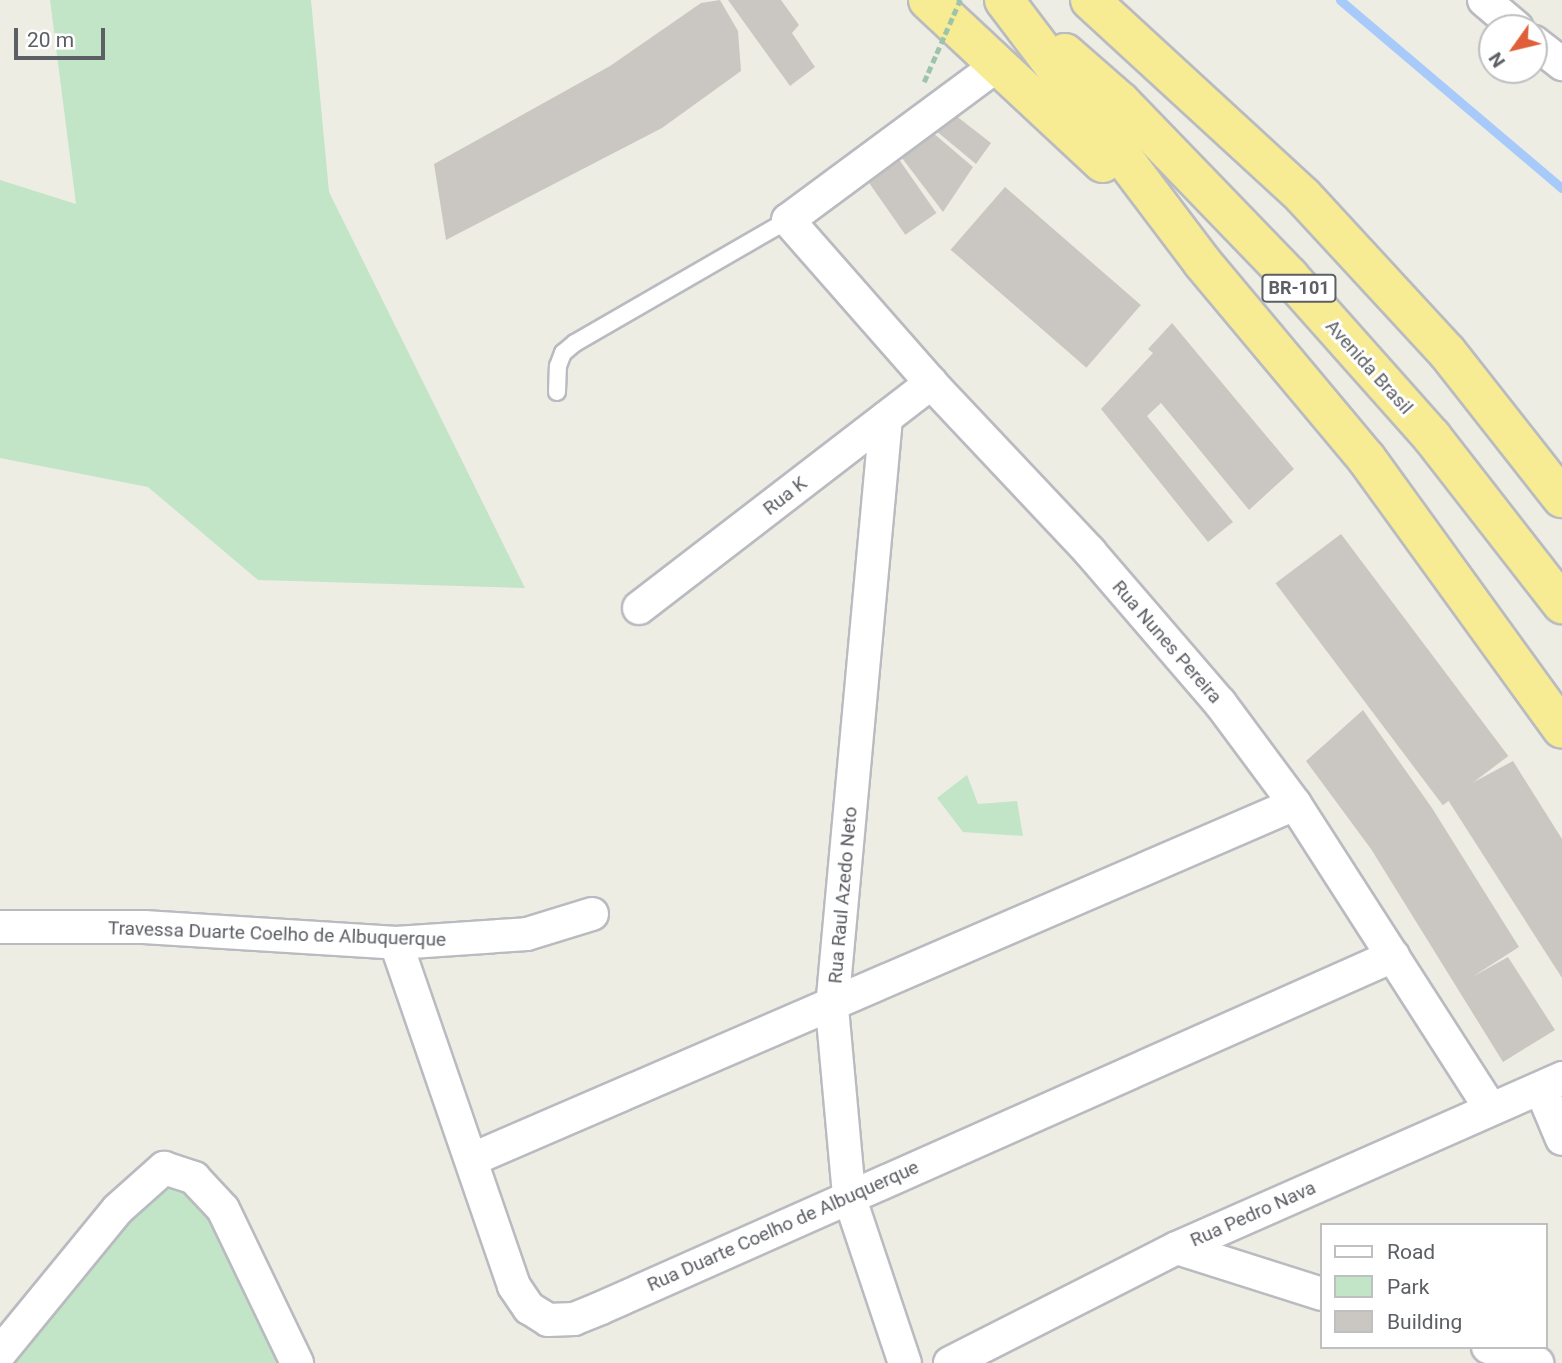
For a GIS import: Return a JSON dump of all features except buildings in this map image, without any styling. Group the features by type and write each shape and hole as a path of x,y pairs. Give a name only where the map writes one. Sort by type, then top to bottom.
{"highway":[{"path":"928,0 999,64 1202,262"},
{"path":"1005,0 1202,262 1366,458 1562,729"},
{"name":"Avenida Brasil","path":"1005,0 1121,103 1289,276 1432,438 1562,604"},
{"name":"BR-101","path":"1090,0 1303,196 1447,352 1562,498"}],"street":[{"path":"1484,0 1500,14"},
{"path":"1548,53 1562,64"},
{"path":"788,220 999,64"},
{"name":"Rua Nunes Pereira","path":"788,220 931,383 1090,552 1220,703 1295,804 1490,1108"},
{"name":"Rua K","path":"639,608 931,383"},
{"name":"Rua Raul Azedo Neto","path":"886,418 832,1007 849,1196 905,1363"},
{"path":"473,1159 832,1007 1295,804"},
{"name":"Travessa Duarte Coelho de Albuquerque","path":"0,927 144,927 396,943 527,934 592,914"},
{"name":"Rua Duarte Coelho de Albuquerque","path":"396,943 473,1159 514,1286 529,1308 548,1320 574,1319 601,1308 1393,956"},
{"path":"1551,1084 1562,1139"},
{"name":"Rua Pedro Nava","path":"950,1363 1177,1248 1490,1108 1551,1084"},
{"path":"0,1353 118,1209 164,1168 194,1178 223,1209 297,1363"},
{"path":"1177,1248 1320,1293"},
{"path":"1494,1349 1537,1363"}],"lane":[{"path":"557,392 558,366 563,353 575,343 788,220"}],"path":[{"path":"924,82 960,0"}],"green space":[{"path":"50,0 311,0 329,192 525,588 258,580 148,487 0,458 0,180 76,204"},
{"path":"967,775 978,804 1017,801 1023,836 963,832 937,798"},
{"path":"160,1187 186,1189 220,1225 284,1363 5,1363 125,1213"}],"waterway":[{"path":"1340,0 1562,188"}]}
